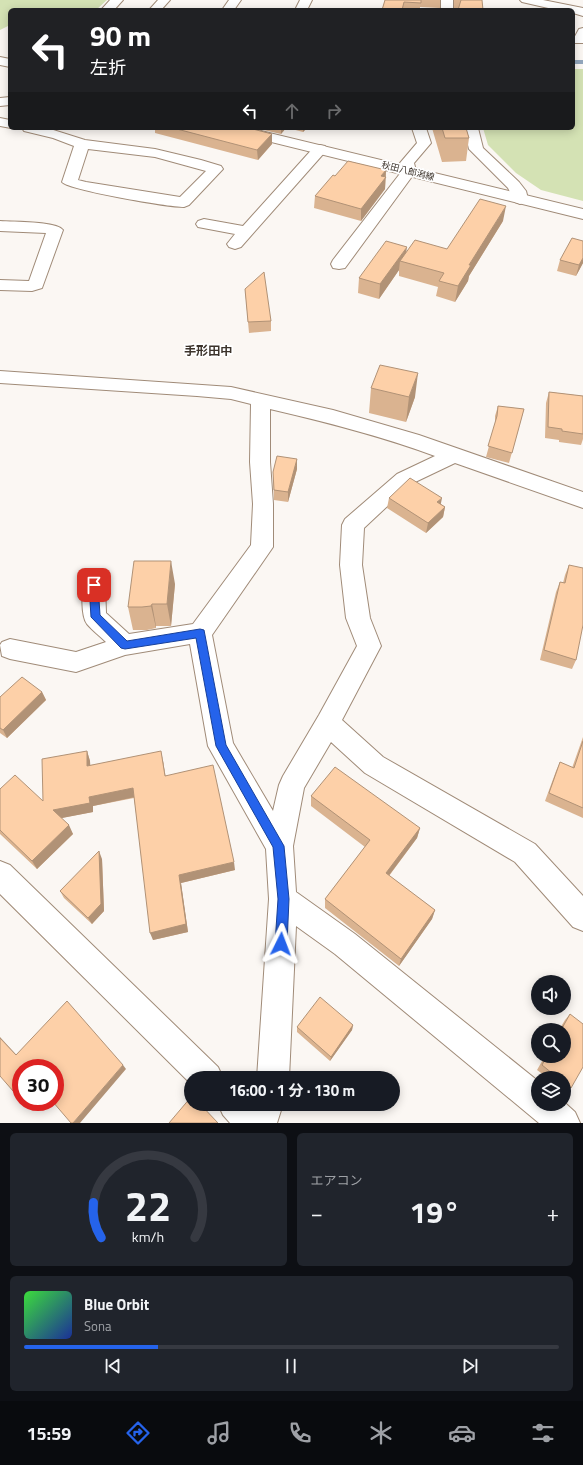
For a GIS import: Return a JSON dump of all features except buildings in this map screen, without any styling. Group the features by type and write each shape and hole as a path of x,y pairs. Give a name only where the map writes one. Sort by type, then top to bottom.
{"street":[{"path":"109,8 117,0"},
{"path":"157,8 164,0"},
{"path":"525,0 564,8"},
{"path":"36,130 82,144 155,153 216,169 184,202 84,186 70,182 82,144"},
{"name":"秋田八郎潟線","path":"240,130 583,214"},
{"path":"339,264 409,171 407,163 424,143 420,130"},
{"path":"471,130 476,149 514,185 518,191 520,199"},
{"path":"235,244 320,149"},
{"path":"204,224 247,231"},
{"path":"0,226 52,228 55,230 36,284 32,286 0,285"},
{"path":"0,377 230,393 362,425 583,500"},
{"path":"10,649 76,662 125,645 200,633 262,547 263,504 260,462 261,400"},
{"path":"273,1071 284,899 279,846 292,785 328,723 369,646 358,618 352,565 353,525 404,479 454,455"},
{"path":"94,585 95,617 125,645"},
{"path":"200,633 221,746 279,846"},
{"path":"328,723 374,765 525,853 583,917"},
{"path":"0,875 200,1071"},
{"path":"284,899 345,944 531,1095"},
{"path":"241,1111 253,1123"},
{"path":"262,1123 265,1111"},
{"path":"549,1111 564,1123"}],"green space":[{"path":"0,0 107,0 98,8 8,8 8,26 0,30"},
{"path":"575,69 583,69 583,201 541,190 516,173 488,145 484,130 575,130"}],"waterway":[{"path":"575,62 583,62"}],"district":[{"name":"手形田中","path":"208,351"}],"route":[{"path":"94,585 95,617 125,645 200,633 221,746 279,846 284,899 281,944"}]}
